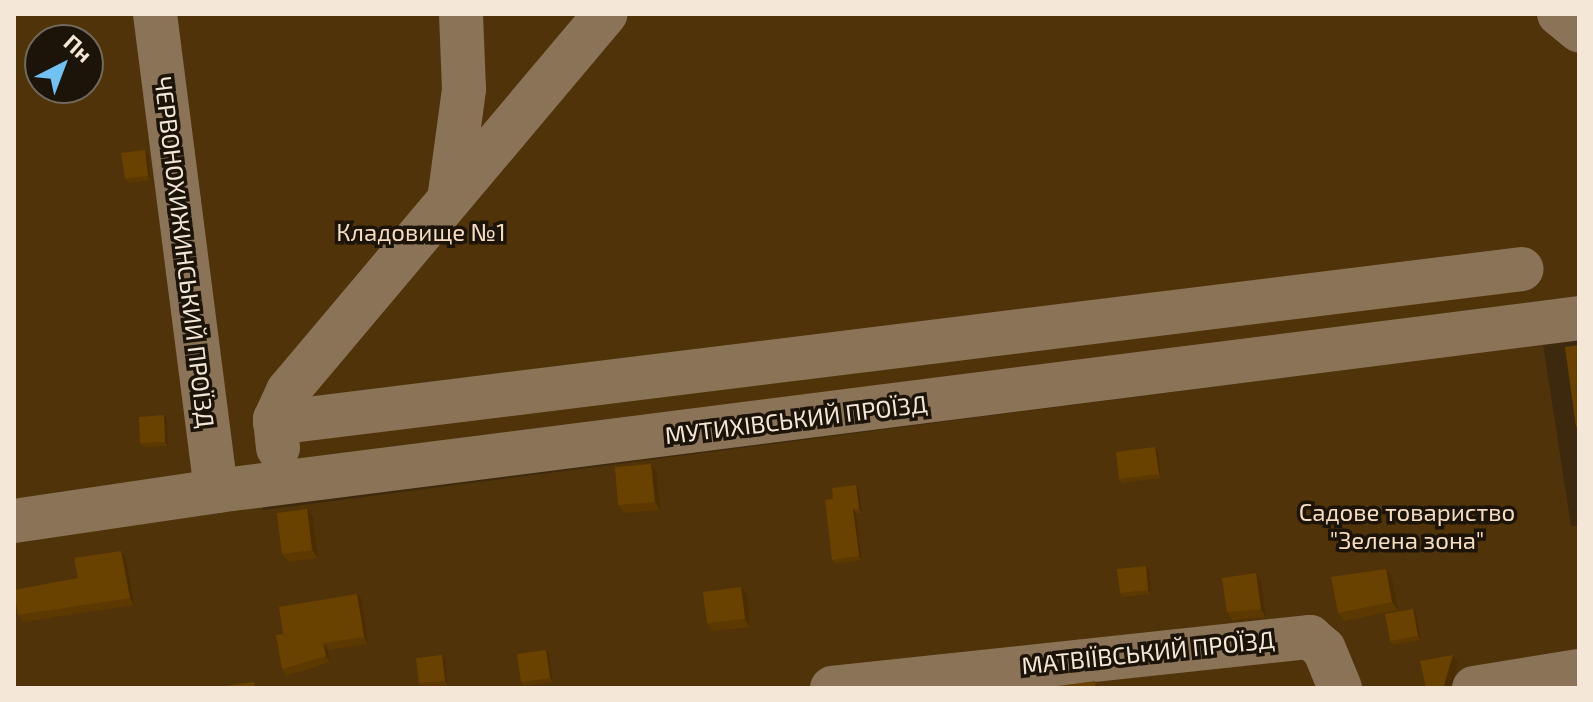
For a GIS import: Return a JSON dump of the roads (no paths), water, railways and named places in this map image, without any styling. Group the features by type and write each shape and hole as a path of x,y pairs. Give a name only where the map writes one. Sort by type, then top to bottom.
{"lane":[{"name":"ЧЕРВОНОХИЖИНСЬКИЙ ПРОЇЗД","path":"155,14 216,491"},
{"path":"450,193 464,89 461,14"},
{"path":"282,485 275,423 288,391 450,193 606,14"},
{"path":"1559,14 1579,30"},
{"path":"275,423 1522,269"},
{"name":"МУТИХІВСЬКИЙ ПРОЇЗД","path":"14,521 216,491 1579,318"},
{"name":"МАТВІЇВСЬКИЙ ПРОЇЗД","path":"832,688 1310,637 1324,649 1340,688"},
{"path":"1474,688 1579,671"}],"park label":[{"name":"Кладовище №1","path":"421,232"},
{"name":"Садове товариство \"Зелена зона\"","path":"1407,526"}]}
